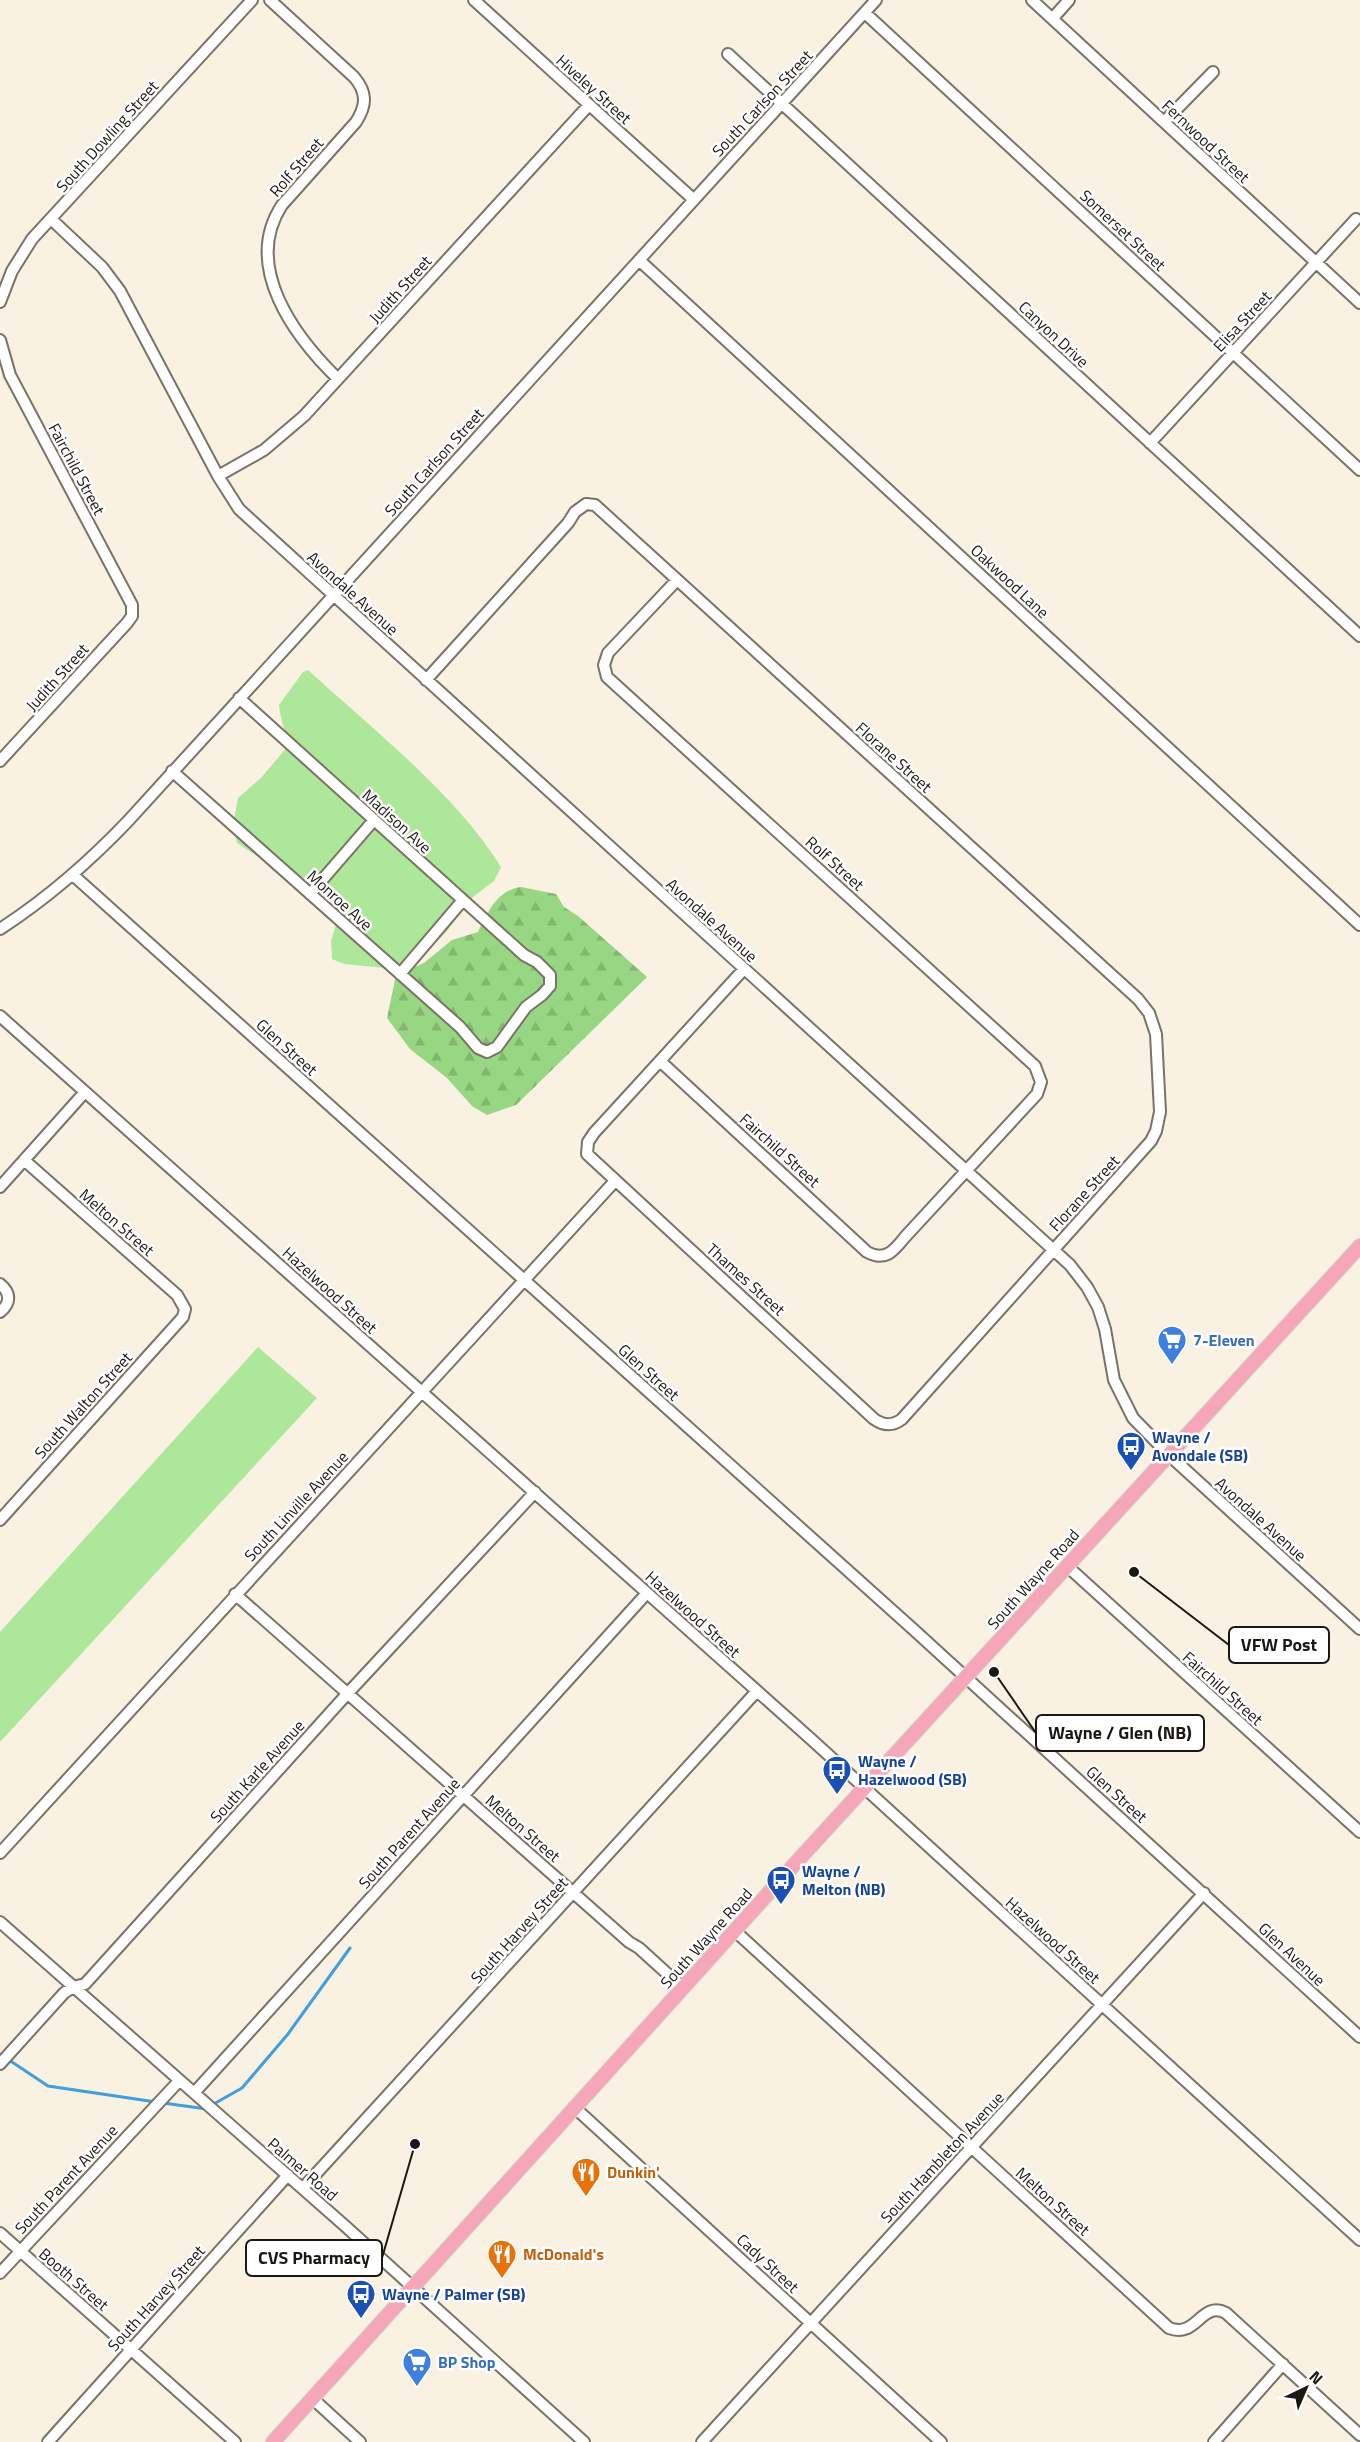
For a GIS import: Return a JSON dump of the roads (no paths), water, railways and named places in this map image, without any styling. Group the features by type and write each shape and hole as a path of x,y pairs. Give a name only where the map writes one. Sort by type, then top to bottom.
{"main road":[{"name":"South Wayne Road","path":"273,2442 574,2107 1360,1246"}],"street":[{"name":"South Dowling Street","path":"0,302 18,258 252,0"},
{"name":"Rolf Street","path":"270,0 354,77 362,86 365,96 364,107 356,122 282,205 276,214 268,238 267,262 274,286 304,343 338,379"},
{"name":"Hiveley Street","path":"474,0 693,199"},
{"name":"South Carlson Street","path":"0,929 73,875 122,828 876,0"},
{"name":"Fernwood Street","path":"1032,0 1360,303"},
{"path":"1053,18 1069,0"},
{"name":"Somerset Street","path":"865,13 1360,470"},
{"name":"Canyon Drive","path":"728,54 1360,636"},
{"path":"1164,122 1213,72"},
{"name":"Judith Street","path":"218,476 259,454 304,416 589,105"},
{"name":"Avondale Avenue","path":"51,219 102,267 120,291 218,476 239,508 333,596 1071,1265 1093,1297 1105,1329 1114,1380 1127,1408 1141,1428 1360,1629"},
{"name":"Elisa Street","path":"1150,443 1356,219"},
{"name":"Oakwood Lane","path":"639,260 1360,925"},
{"name":"Fairchild Street","path":"0,340 10,375 132,605 133,611"},
{"name":"Florane Street","path":"426,680 568,523 575,512 586,504 595,505 601,509 1138,999 1149,1013 1156,1034 1160,1112 1156,1131 1146,1147 1053,1250"},
{"name":"Rolf Street","path":"677,580 608,653 604,665 607,677 1038,1070 1041,1082 1037,1094 966,1171"},
{"name":"Judith Street","path":"0,762 127,623 133,611"},
{"name":"Madison Ave","path":"239,698 524,955 537,962 550,975 550,986 526,1007 497,1047 487,1052"},
{"name":"Monroe Ave","path":"172,771 460,1027 478,1048 487,1052"},
{"path":"310,894 375,820"},
{"name":"Glen Street","path":"73,875 1204,1893"},
{"path":"400,974 463,900"},
{"name":"Thames Street","path":"744,969 588,1142 586,1150 590,1158 874,1419 885,1424 894,1424 902,1419 1053,1250"},
{"name":"Hazelwood Street","path":"0,1016 865,1788 1360,2240"},
{"name":"Fairchild Street","path":"660,1061 867,1252 881,1256 894,1251 905,1236 966,1171"},
{"path":"0,1187 85,1092"},
{"name":"Melton Street","path":"24,1160 177,1295 185,1309"},
{"name":"South Linville Avenue","path":"0,1853 615,1181"},
{"path":"0,1284 6,1288 9,1296 7,1306 0,1312"},
{"name":"South Walton Street","path":"0,1520 183,1317 185,1309"},
{"name":"South Karle Avenue","path":"0,2064 59,1997 73,1987 85,1984 348,1693 535,1492"},
{"name":"Fairchild Street","path":"1067,1566 1360,1832"},
{"name":"South Parent Avenue","path":"194,2093 647,1593"},
{"name":"Melton Street","path":"236,1594 683,1988"},
{"name":"South Harvey Street","path":"303,2188 757,1691"},
{"name":"South Hambleton Avenue","path":"702,2442 1204,1893"},
{"name":"Glen Avenue","path":"1204,1893 1360,2037"},
{"name":"Palmer Road","path":"0,1922 303,2188 584,2442"},
{"name":"Melton Street","path":"735,1931 1169,2328 1178,2331 1185,2330 1208,2312 1221,2311 1360,2435"},
{"name":"South Parent Avenue","path":"0,2273 179,2080"},
{"name":"Cady Street","path":"574,2107 941,2442"},
{"name":"South Harvey Street","path":"48,2442 288,2175"},
{"name":"Booth Street","path":"0,2234 235,2442"},
{"path":"1214,2442 1283,2364"},
{"path":"312,2398 360,2442"}],"waterway":[{"path":"212,2105 242,2088 288,2034 350,1948"},
{"path":"0,2054 48,2086 156,2102"},
{"path":"163,2103 207,2109"}],"place":[{"name":"7-Eleven","path":"1172,1366"},
{"name":"Wayne / Avondale (SB)","path":"1131,1472"},
{"name":"VFW Post","path":"1134,1572"},
{"name":"Wayne / Glen (NB)","path":"994,1672"},
{"name":"Wayne / Hazelwood (SB)","path":"837,1796"},
{"name":"Wayne / Melton (NB)","path":"781,1906"},
{"name":"CVS Pharmacy","path":"415,2144"},
{"name":"Dunkin'","path":"586,2198"},
{"name":"McDonald's","path":"502,2280"},
{"name":"Wayne / Palmer (SB)","path":"361,2320"},
{"name":"BP Shop","path":"417,2388"}]}
